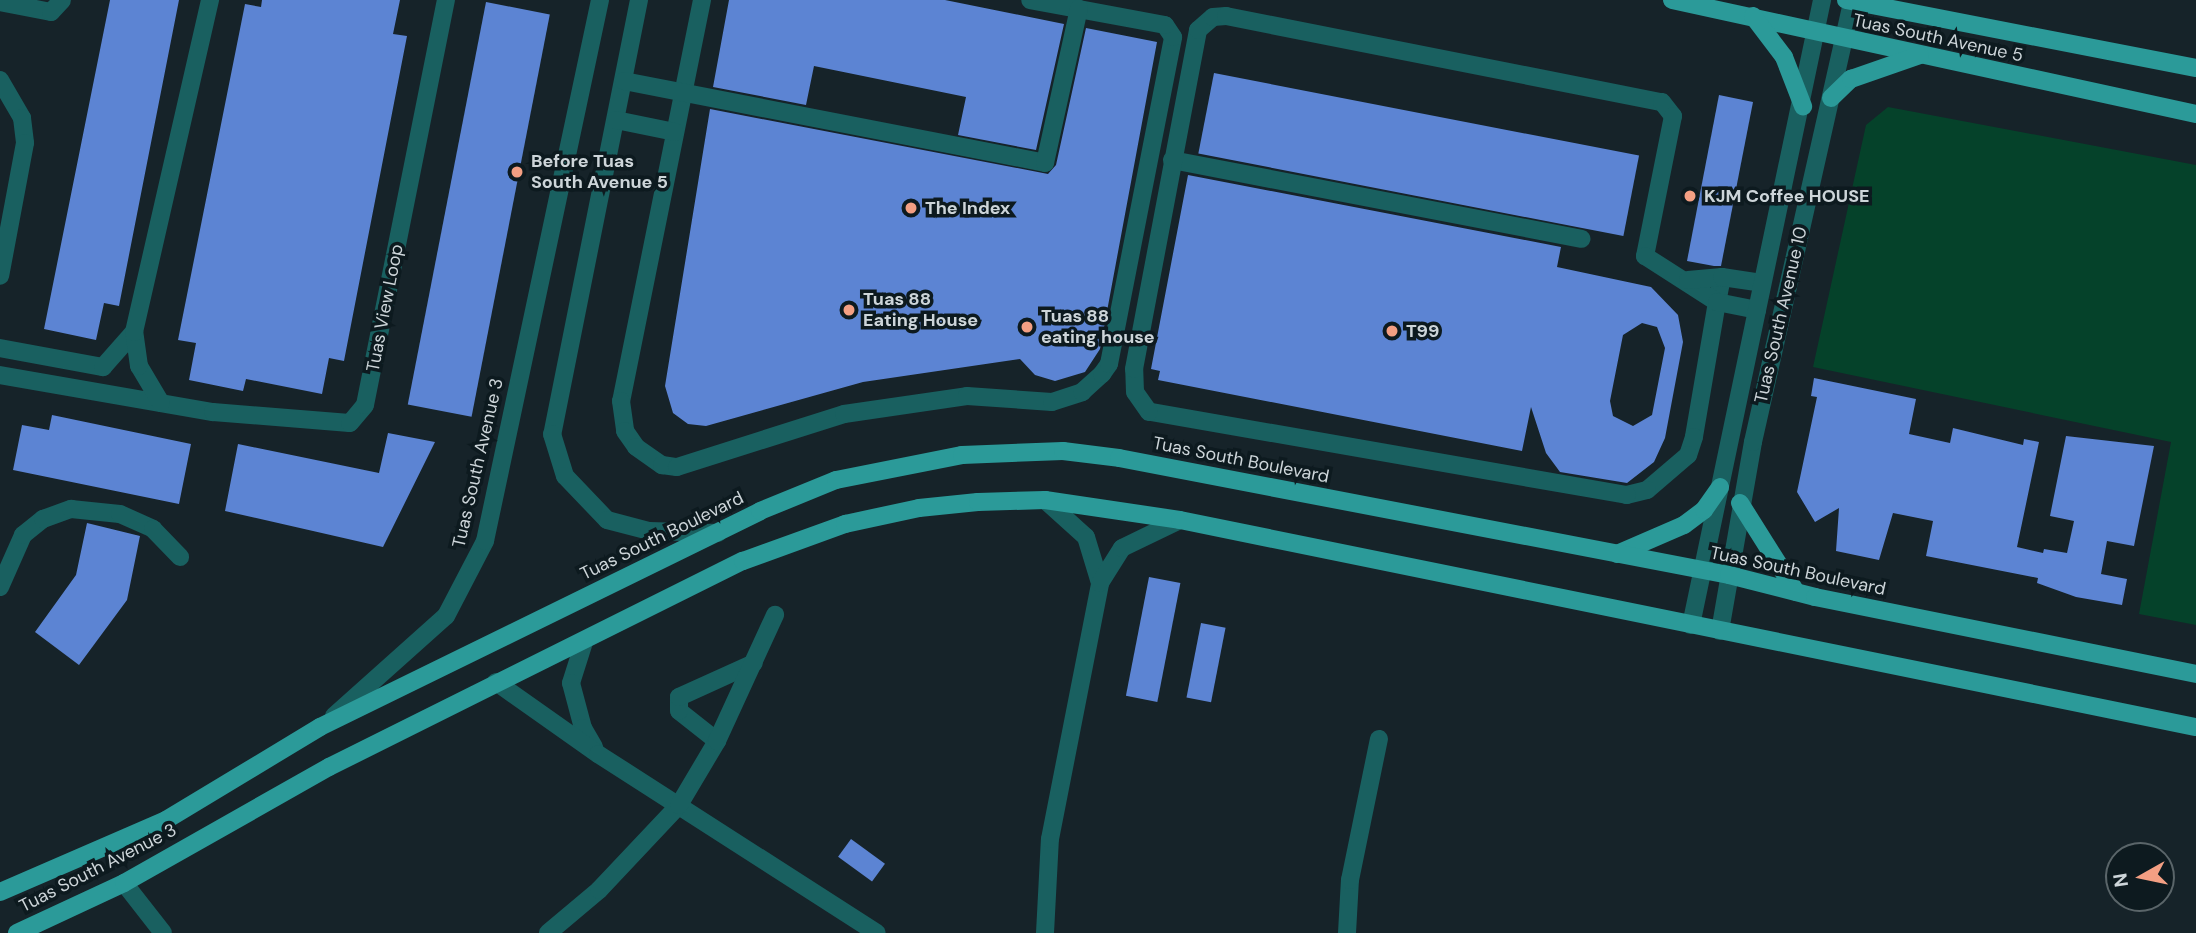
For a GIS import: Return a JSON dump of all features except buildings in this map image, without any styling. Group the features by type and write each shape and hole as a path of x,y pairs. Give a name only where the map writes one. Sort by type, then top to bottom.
{"main road":[{"name":"Tuas South Avenue 5","path":"1672,0 2196,114"},
{"name":"Tuas South Avenue 5","path":"1851,0 2196,68"},
{"path":"1920,0 1959,22"},
{"path":"1753,16 1784,57 1802,106"},
{"path":"1832,99 1854,78 1920,55"},
{"name":"Tuas South Boulevard","path":"320,727 718,533 836,480 881,467 962,455 1063,451 1730,575 1796,592 2196,674"},
{"path":"1617,554 1684,525 1704,510 1720,487"},
{"path":"496,682 584,642 743,561 845,524 919,508 1045,500 1180,520 2196,727"},
{"path":"1740,503 1796,592"},
{"name":"Tuas South Avenue 3","path":"19,933 124,883 259,804 496,682"},
{"name":"Tuas South Avenue 3","path":"0,892 166,820 320,727"}],"street":[{"path":"0,2 51,12 62,0"},
{"path":"161,403 139,366 134,332 209,0"},
{"name":"Tuas View Loop","path":"0,375 161,403 340,425 350,423 365,405 446,0"},
{"name":"Tuas South Avenue 3","path":"320,727 394,667 446,617 485,541 600,0"},
{"path":"639,0 552,434 565,476 607,520 649,531 718,533"},
{"path":"702,0 621,401 625,431 647,457 677,467 844,414 967,396 1052,402 1069,398 1109,364 1173,37 1165,25 1030,0"},
{"name":"Tuas South Avenue 10","path":"1691,625 1802,106 1822,0"},
{"name":"Tuas South Avenue 10","path":"1720,631 1740,503 1832,99 1851,0"},
{"path":"624,81 1045,163 1079,9"},
{"path":"1722,278 1717,302 1688,454 1647,490 1626,495 1149,412 1135,392 1134,369 1198,30 1213,17 1226,16 1662,102 1673,116 1645,256 1688,280 1717,302 1757,310"},
{"path":"0,79 22,118 25,143 0,276"},
{"path":"616,120 675,132"},
{"path":"1172,160 1581,239"},
{"path":"1688,280 1722,278 1762,283"},
{"path":"0,348 103,367 134,332"},
{"path":"1045,500 1086,537 1100,583"},
{"path":"0,587 23,535 43,519 71,509 120,514 153,529 180,557"},
{"path":"1045,933 1050,839 1100,583 1122,548 1180,520"},
{"path":"548,933 599,890 680,805 717,741 775,615"},
{"path":"584,642 572,690 583,728 598,754"},
{"path":"717,741 679,711 679,697 754,663"},
{"path":"496,682 598,754 877,933"},
{"path":"1346,933 1350,880 1380,739"},
{"path":"124,883 163,933"}],"green space":[{"path":"1888,107 2196,165 2196,625 2139,614 2171,442 1813,367 1866,125"}],"place":[{"name":"Before Tuas South Avenue 5","path":"517,172"},
{"name":"KJM Coffee HOUSE","path":"1690,196"},
{"name":"The Index","path":"911,208"},
{"name":"Tuas 88 Eating House","path":"849,310"},
{"name":"Tuas 88 eating house","path":"1027,327"},
{"name":"T99","path":"1392,331"}]}
